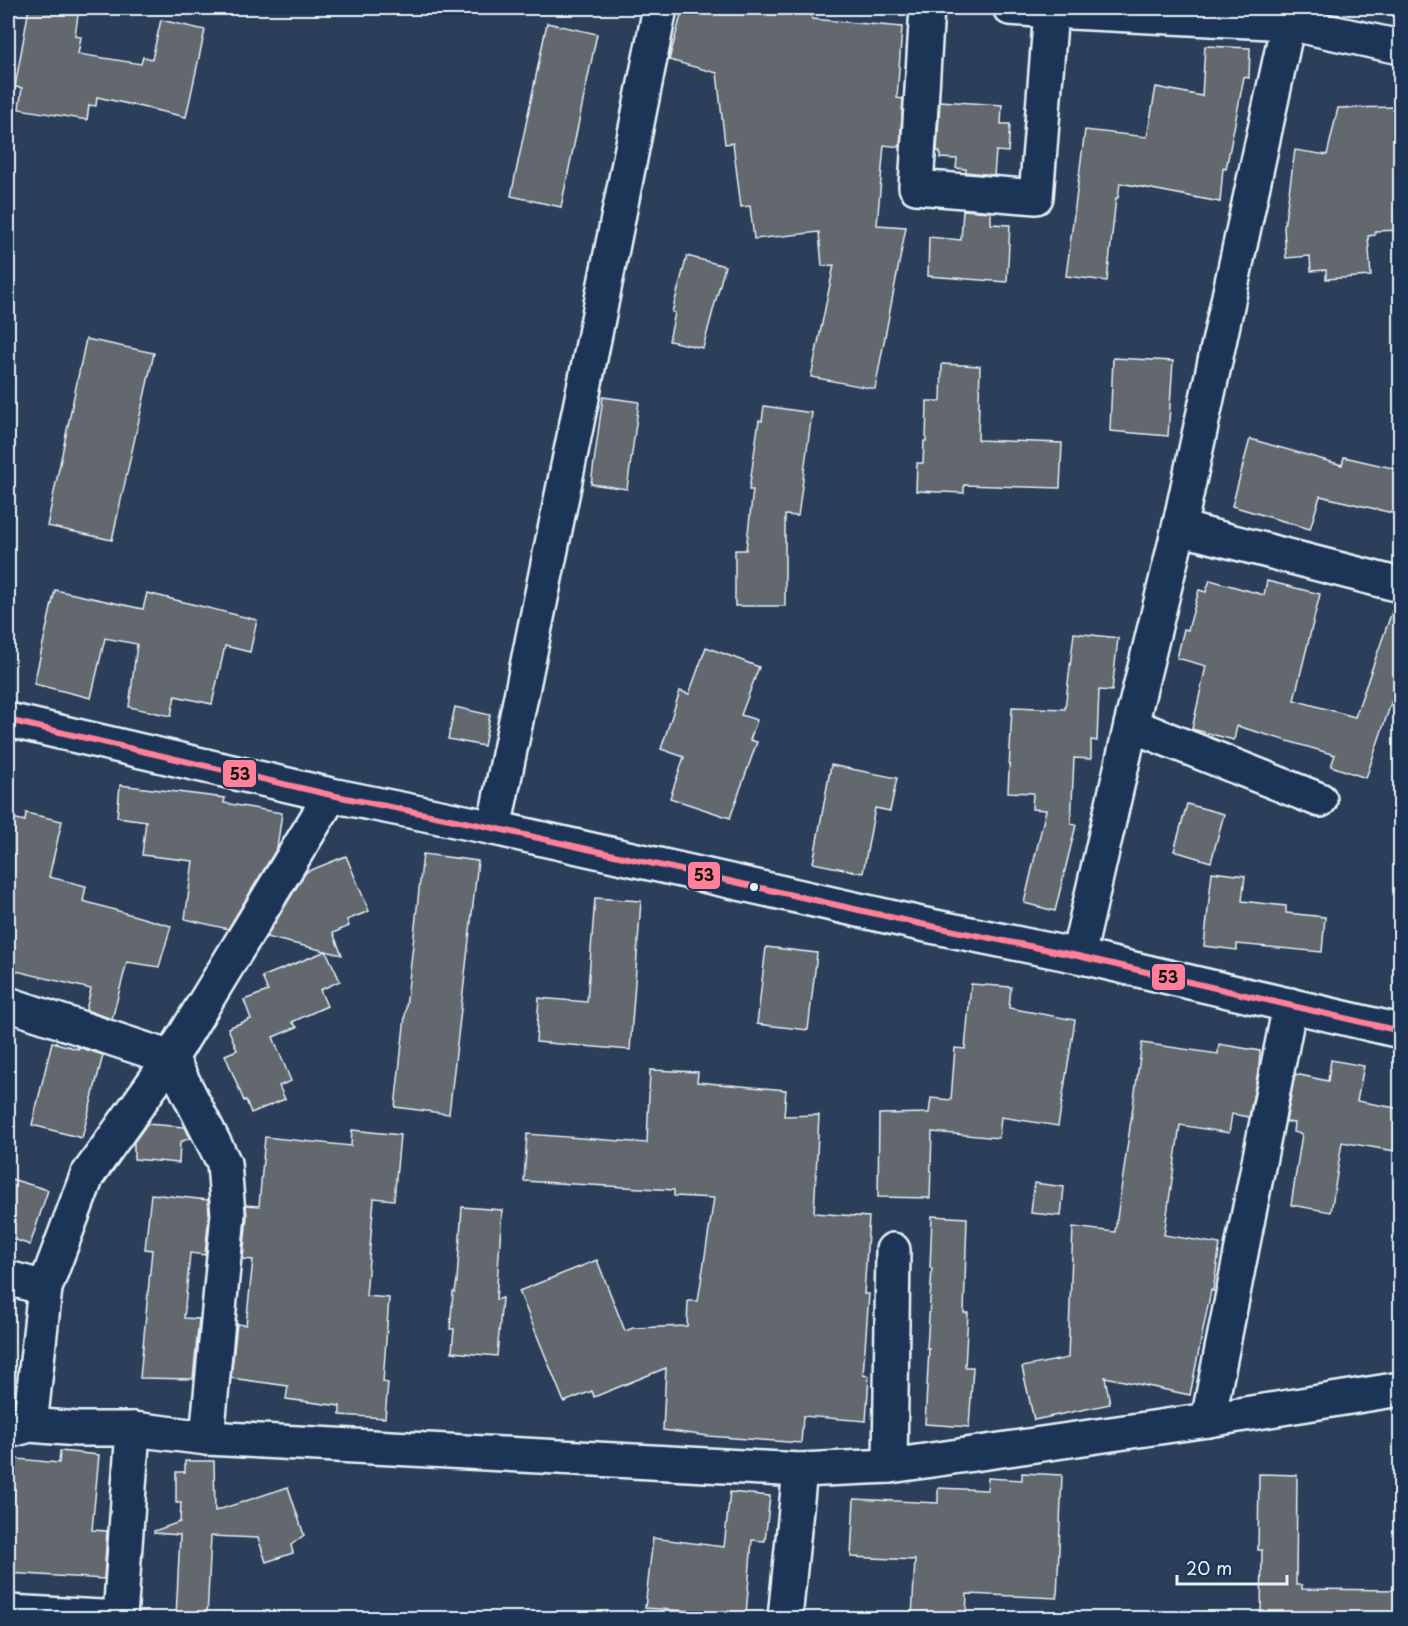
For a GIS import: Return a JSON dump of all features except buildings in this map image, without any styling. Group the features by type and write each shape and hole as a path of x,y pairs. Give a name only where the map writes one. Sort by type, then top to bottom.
{"street":[{"path":"494,828 660,8"},
{"path":"927,8 915,187 1036,197 1051,11"},
{"path":"1010,8 1051,11 1291,15 1401,47"},
{"path":"1078,956 1179,528 1291,15"},
{"path":"1179,528 1401,585"},
{"path":"8,720 331,795 494,828 921,924 1078,956 1401,1031"},
{"path":"1131,725 1320,800"},
{"path":"331,795 171,1058 87,1176 45,1288 19,1428 133,1429 207,1438 800,1470 890,1466 1208,1420 1401,1389"},
{"path":"8,1004 171,1058 224,1163 228,1214 207,1438"},
{"path":"1208,1420 1290,1005"},
{"path":"890,1466 893,1250"},
{"path":"8,1278 45,1288"},
{"path":"8,1612 120,1618 133,1429"},
{"path":"785,1618 800,1470"}],"transit line":[{"name":"53","path":"8,720 331,795 494,828 921,924 1078,956 1400,1031"}]}
